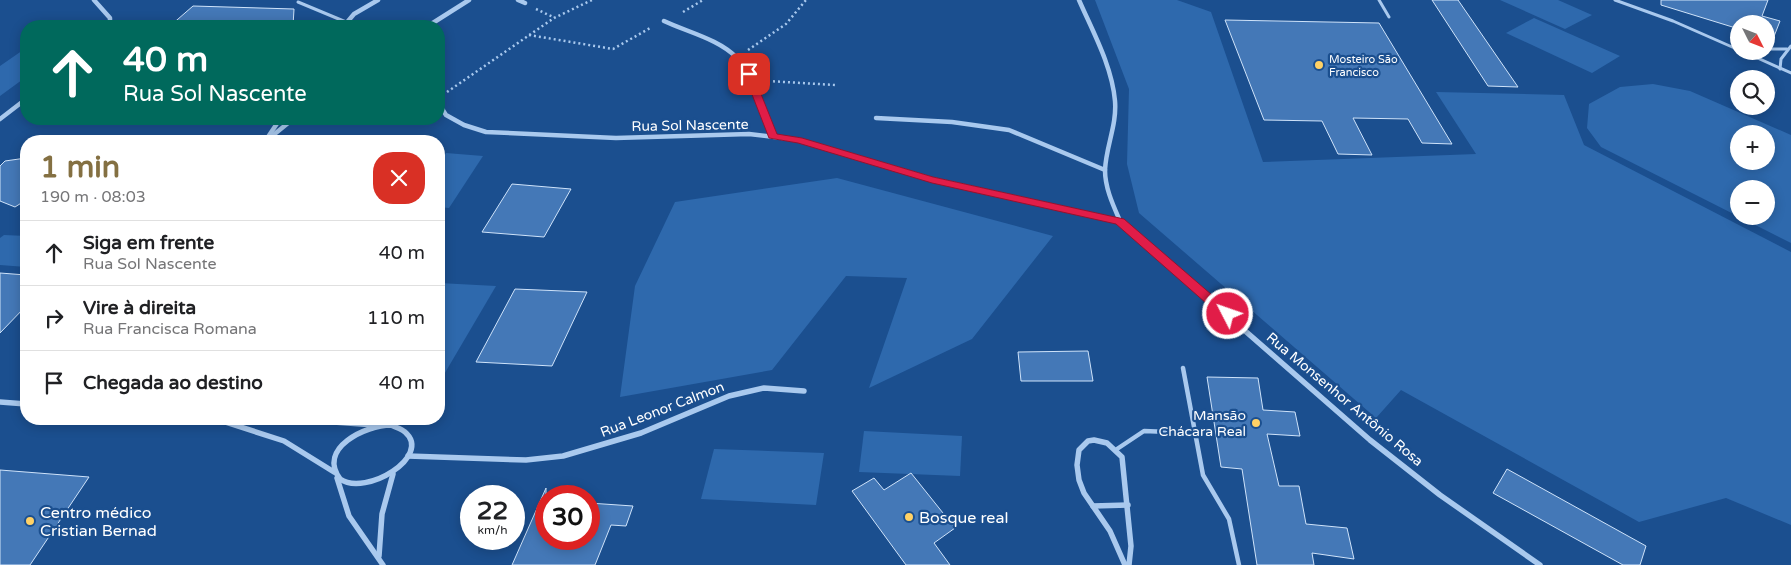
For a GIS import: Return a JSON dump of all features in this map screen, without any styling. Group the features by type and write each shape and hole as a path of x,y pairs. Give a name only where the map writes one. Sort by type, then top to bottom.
{"street":[{"path":"94,0 110,20"},
{"path":"349,20 354,14 378,0"},
{"path":"437,20 469,0"},
{"path":"518,0 525,3"},
{"path":"1080,0 1109,73 1115,103 1105,170 1108,187 1120,221"},
{"path":"664,21 723,48 737,58 751,80 773,136"},
{"path":"0,119 20,104"},
{"name":"Rua Sol Nascente","path":"445,113 464,125 486,132 616,138 749,134 799,140 932,180 1120,221"},
{"path":"876,118 952,122 1009,130 1105,170"},
{"path":"273,135 286,125"},
{"name":"Rua Monsenhor Antônio Rosa","path":"1120,221 1370,440 1440,495 1540,565"},
{"name":"Rua Leonor Calmon","path":"408,456 526,460 563,456 641,433 729,396 764,388 804,391"},
{"path":"0,402 20,403"},
{"path":"234,425 284,441 347,484 361,486 378,482 393,474"},
{"path":"366,425 391,425 402,428 410,435 412,445 408,456 393,474 385,494 381,512 379,557"},
{"path":"378,426 356,434 340,449 334,461 336,475 349,516 383,565"},
{"path":"1125,565 1107,526 1093,506 1080,481 1078,458 1080,448 1088,441 1098,440 1109,443 1117,448 1122,457 1131,546 1129,565"},
{"path":"1093,506 1128,504"}],"lane":[{"path":"1379,0 1389,17"},
{"path":"1615,0 1673,21 1730,45"},
{"path":"298,2 336,20"},
{"path":"1780,69 1781,59 1791,46"},
{"path":"1775,49 1787,49"},
{"path":"1762,60 1791,73"},
{"path":"1183,368 1203,475 1229,519 1239,565"},
{"path":"1117,448 1144,431 1194,433"}],"path":[{"path":"446,93 554,18 592,0"},
{"path":"737,58 786,24 806,0"},
{"path":"529,35 614,50 664,21"},
{"path":"751,80 835,85"}],"shaded area":[{"path":"1095,0 1177,0 1211,12 1263,162 1476,154 1436,92 1564,95 1584,145 1730,220 1730,225 1739,225 1791,252 1791,525 1726,498 1639,522 1401,390 1376,418 1139,213 1127,164 1129,89"},
{"path":"1500,0 1558,0 1592,15 1565,29"},
{"path":"1534,18 1620,56 1592,73 1506,33"},
{"path":"20,52 20,81 0,96 0,66"},
{"path":"1653,84 1690,91 1730,108 1730,115 1745,115 1768,125 1730,125 1730,170 1775,170 1775,128 1791,135 1791,243 1755,225 1775,225 1775,180 1730,180 1730,212 1601,147 1587,128 1589,104 1620,87"},
{"path":"446,153 483,156 449,208 445,208"},
{"path":"837,178 1053,236 972,339 869,388 907,278 846,276 772,370 620,397 635,286 675,202"},
{"path":"4,235 20,236 20,267 0,265 0,238"},
{"path":"445,283 496,286 445,373"},
{"path":"864,431 962,436 960,476 859,472"},
{"path":"714,449 824,453 816,505 701,499"}],"building":[{"path":"1432,0 1458,0 1518,87 1488,86"},
{"path":"1661,0 1768,0 1762,15 1730,15 1730,26 1661,5"},
{"path":"193,6 294,9 293,20 177,20"},
{"path":"1225,20 1379,23 1452,144 1422,143 1408,119 1353,118 1372,155 1338,154 1322,121 1264,120"},
{"path":"1775,20 1780,21 1775,34"},
{"path":"20,159 20,204 15,207 0,201 0,166 5,161"},
{"path":"512,184 571,189 544,237 482,232"},
{"path":"0,273 20,275 20,312 0,333"},
{"path":"515,289 587,292 552,366 476,362"},
{"path":"1088,351 1093,381 1021,381 1018,352"},
{"path":"1207,377 1258,378 1263,410 1295,412 1300,436 1267,434 1279,486 1299,486 1306,524 1347,528 1354,559 1312,553 1314,565 1257,565 1242,469 1221,467"},
{"path":"1507,469 1646,546 1640,565 1623,565 1493,493"},
{"name":"Centro médico Cristian Bernad","path":"0,470 89,477 30,565 0,565"},
{"name":"Bosque real","path":"911,473 955,528 934,543 950,565 906,565 852,491 874,478 884,490"},
{"path":"600,504 633,506 626,526 611,525 595,565 512,565 519,550 525,550 525,536 535,513 535,550 600,550"}],"place":[{"name":"Mosteiro São Francisco","path":"1319,65"},
{"name":"Mansão Chácara Real","path":"1256,423"},
{"name":"Bosque real","path":"909,517"},
{"name":"Centro médico Cristian Bernad","path":"30,521"}],"route":[{"path":"749,74 773,136 799,140 932,180 1120,221 1228,314"}]}
